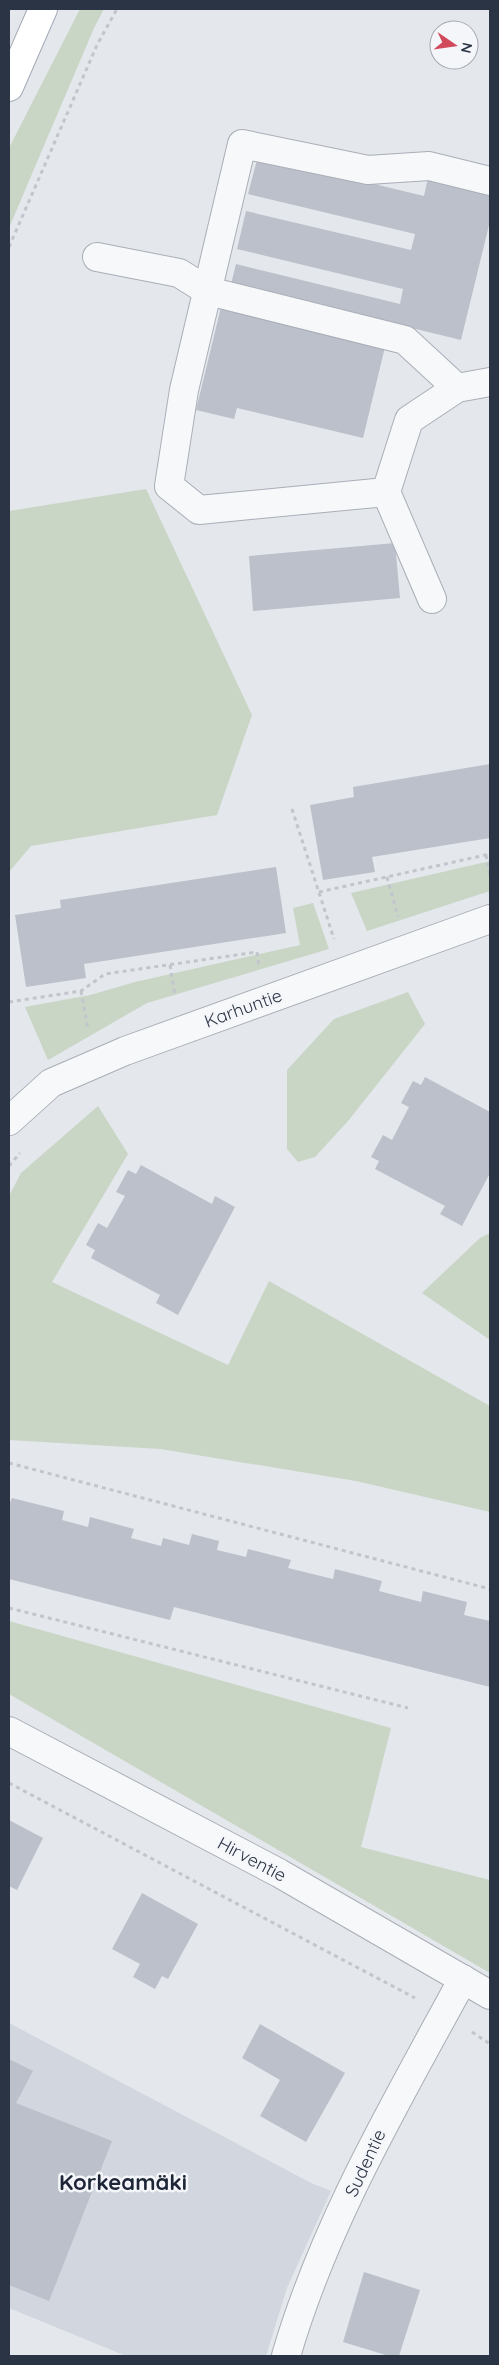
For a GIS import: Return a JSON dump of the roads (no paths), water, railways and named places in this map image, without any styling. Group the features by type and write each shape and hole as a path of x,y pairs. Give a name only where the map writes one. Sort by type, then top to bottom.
{"main road":[{"path":"9,87 43,9"}],"street":[{"path":"386,492 199,510 169,486 184,390 242,144 368,170 429,166 490,181"},
{"path":"97,257 178,273 208,291 405,340 457,388"},
{"path":"432,599 386,492 410,420 457,388 490,382"},
{"name":"Karhuntie","path":"9,1122 51,1083 96,1064 490,919"},
{"name":"Hirventie","path":"9,1731 279,1873 490,1995"},
{"name":"Sudentie","path":"286,2356 295,2325 325,2247 383,2124 463,1978"}],"district":[{"name":"Korkeamäki","path":"123,2182"}]}
